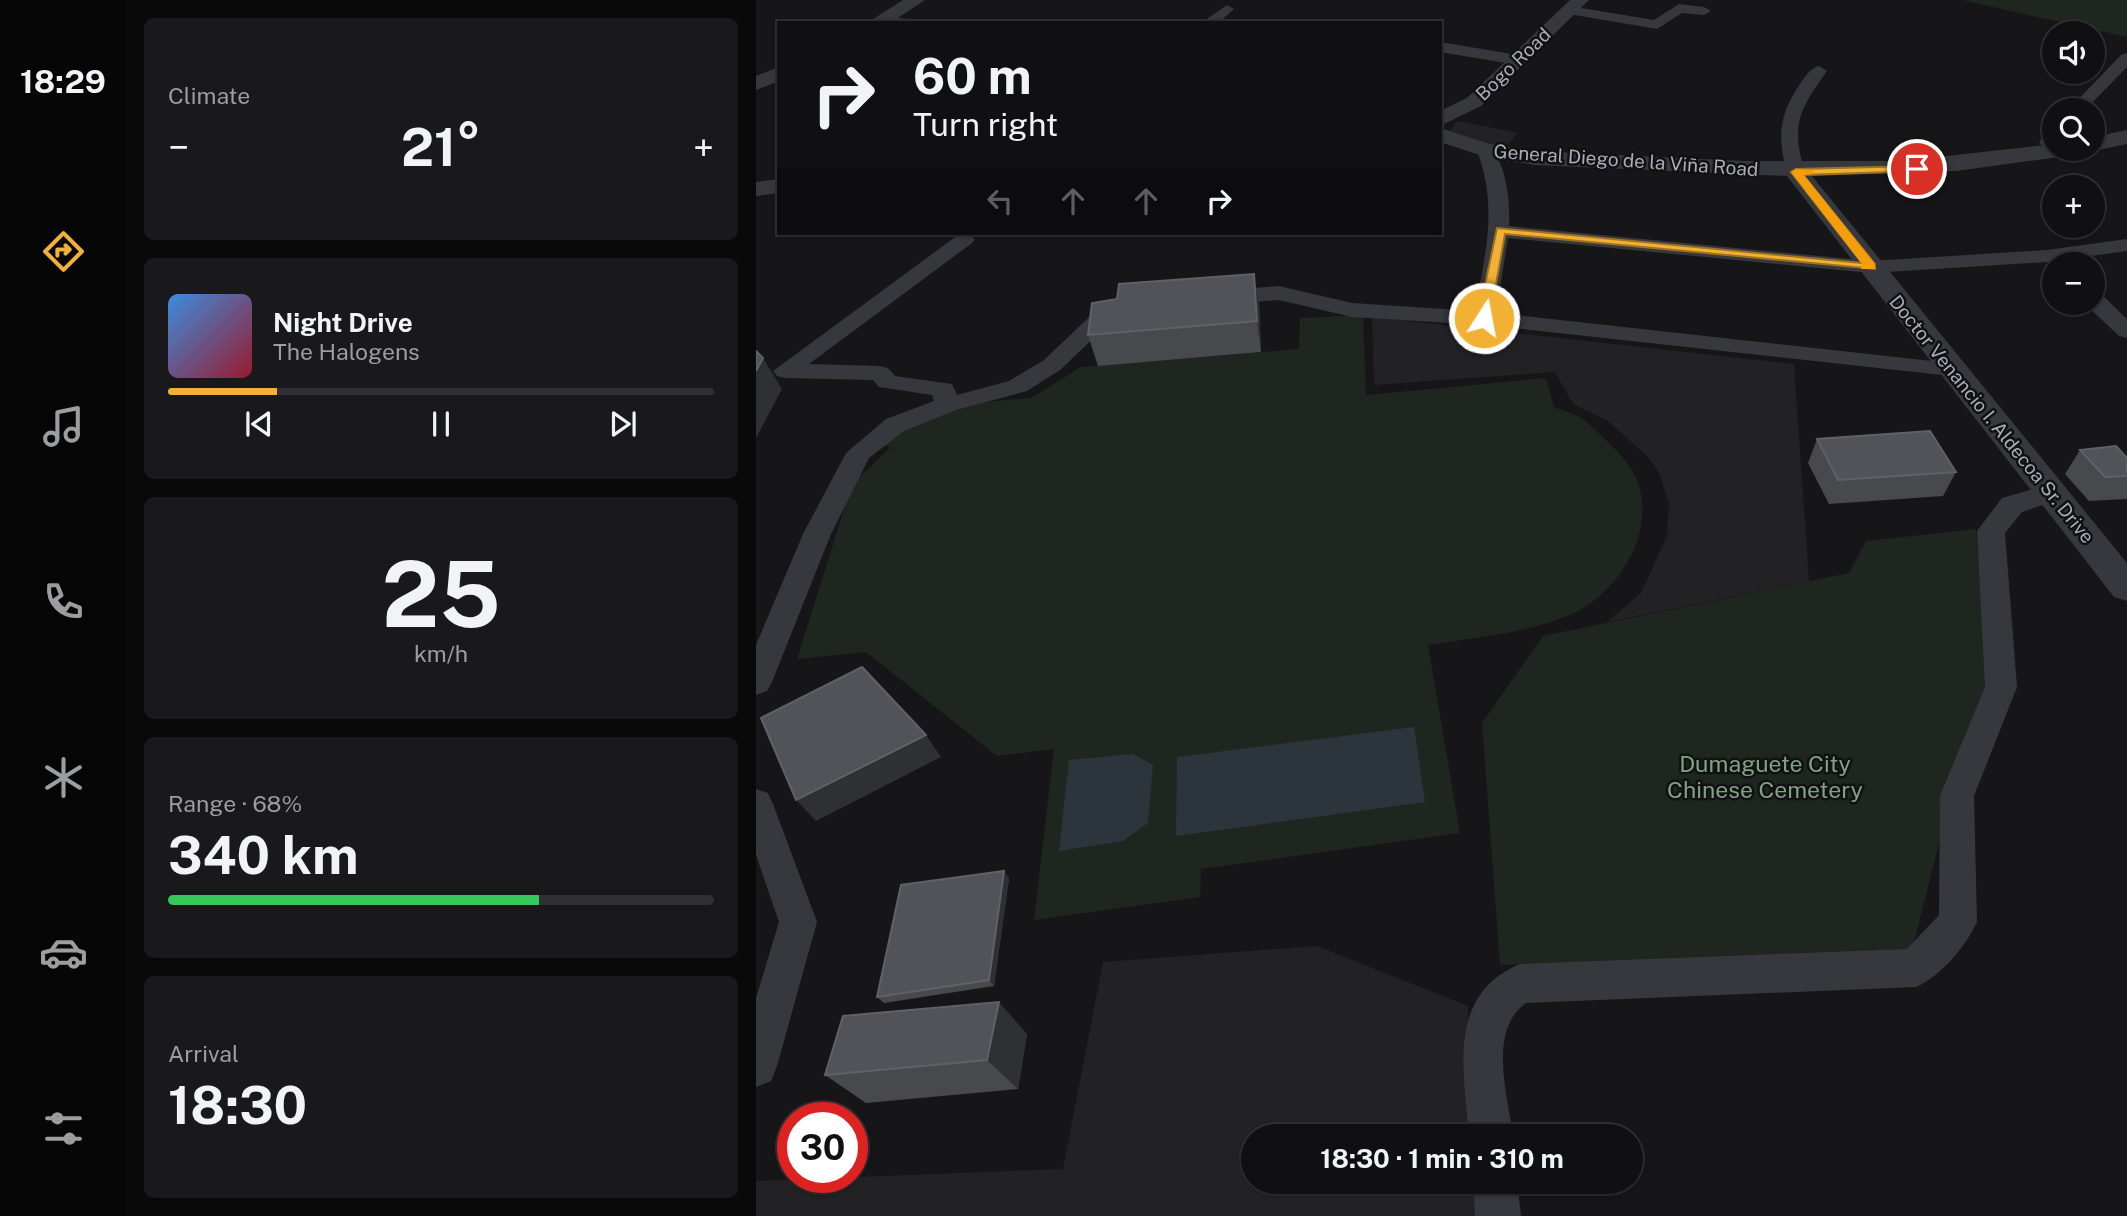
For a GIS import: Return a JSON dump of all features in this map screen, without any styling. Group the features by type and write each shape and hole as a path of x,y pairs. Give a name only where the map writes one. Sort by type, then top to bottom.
{"street":[{"path":"881,21 916,0"},
{"path":"1575,5 1657,25 1679,8 1704,11"},
{"name":"Bogo Road","path":"1442,119 1474,102 1575,5"},
{"path":"1211,21 1227,9"},
{"path":"1442,47 1518,60"},
{"path":"2088,98 2127,58"},
{"name":"Doctor Venancio I. Aldecoa Sr. Drive","path":"1819,71 1803,90 1788,121 1786,137 1796,172 2127,588"},
{"path":"756,84 777,74"},
{"name":"General Diego de la Viña Road","path":"1442,135 1503,156 1796,172 1966,166 2042,148"},
{"path":"2105,142 2127,137"},
{"path":"1484,318 1500,231 1496,169 1486,151"},
{"path":"756,189 777,187"},
{"path":"1500,231 1871,267 2042,260"},
{"path":"947,405 943,389 887,382 880,373 785,371 965,239"},
{"path":"2092,252 2127,245"},
{"path":"1196,300 1279,293 1352,310 1484,318 1951,369"},
{"path":"756,682 817,534 859,453 895,425 947,405 1018,386 1052,365 1113,307 1141,305"},
{"path":"2105,310 2127,331"},
{"path":"1490,1124 1483,1034 1494,1004 1506,990 1520,984 1916,968 1958,922 1957,796 2001,687 1991,531 2012,505 2051,493"},
{"path":"756,804 798,922 756,1066"},
{"path":"1496,1194 1498,1216"}],"shaded area":[{"path":"1458,121 1518,133 1503,150 1448,132"},
{"path":"1372,317 1794,364 1809,581 1607,622 1641,593 1667,536 1669,504 1659,473 1649,458 1608,421 1573,404 1555,372 1374,385"},
{"path":"1414,727 1425,802 1176,836 1177,757"},
{"path":"1133,754 1153,765 1148,823 1123,841 1059,851 1069,760"},
{"path":"1317,946 1468,1006 1472,1124 1241,1124 1241,1194 1474,1194 1475,1216 756,1216 756,1181 777,1180 777,1193 868,1193 868,1177 1063,1169 1103,962"}],"green space":[{"path":"1962,0 2127,0 2127,37 2105,32 2105,21 2056,21"},
{"path":"1363,315 1366,395 1546,378 1554,407 1584,420 1617,451 1632,470 1640,490 1642,511 1640,532 1633,552 1608,588 1574,613 1521,630 1428,645 1460,833 1201,869 1200,897 1034,920 1054,749 997,756 866,652 797,659 852,484 890,448 880,441 947,405 1031,398 1081,367 1299,349 1300,318"},
{"name":"Dumaguete City Chinese Cemetery","path":"1976,529 1989,695 1961,756 1911,955 1500,965 1482,723 1543,636 1849,573 1866,541"}],"building":[{"path":"1254,274 1257,321 1088,335 1092,303 1117,299 1119,284"},
{"path":"756,351 763,358 756,371"},
{"path":"1930,431 1956,472 1838,480 1817,439"},
{"path":"2116,446 2127,458 2127,476 2105,477 2080,450"},
{"path":"862,667 926,735 796,800 761,718"},
{"path":"1004,871 989,980 877,997 901,885"},
{"path":"999,1002 987,1060 825,1075 843,1016"}],"slow traffic":[{"path":"1810,172 1796,172 1871,267 1865,266"}],"route":[{"path":"1484,318 1500,231 1871,267 1796,172 1917,169"}]}
